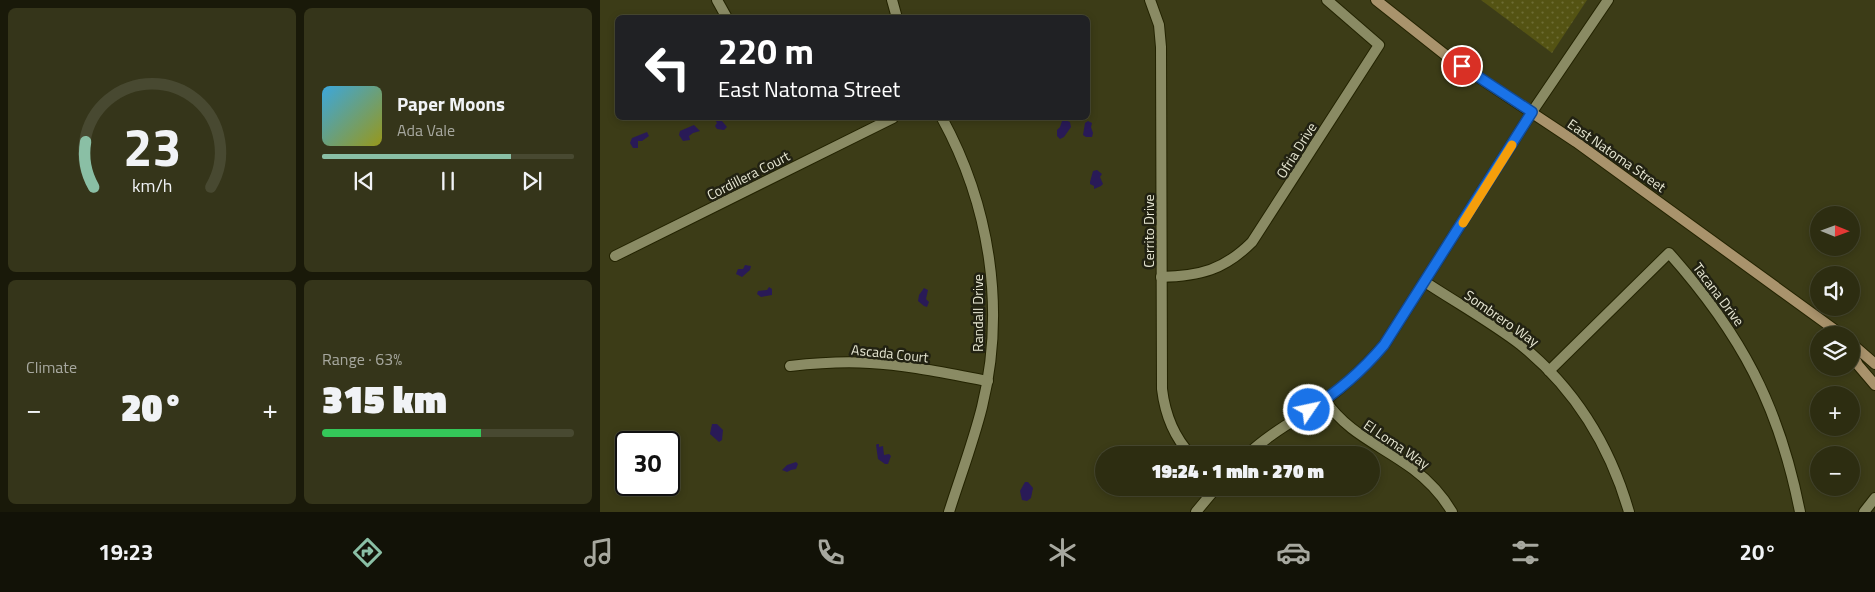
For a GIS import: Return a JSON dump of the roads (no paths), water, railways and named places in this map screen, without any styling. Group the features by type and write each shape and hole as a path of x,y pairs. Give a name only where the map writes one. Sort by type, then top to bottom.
{"main road":[{"name":"East Natoma Street","path":"1376,0 1448,57 1606,163 1830,326"},
{"path":"1860,351 1875,364"},
{"path":"1860,367 1875,385"}],"street":[{"path":"717,0 725,15"},
{"path":"892,0 896,15"},
{"name":"Cerrito Drive","path":"1150,0 1159,25 1161,47 1163,400 1174,432 1184,446"},
{"name":"Ofria Drive","path":"1161,277 1185,277 1206,272 1236,257 1252,242 1379,45 1327,0"},
{"path":"1258,446 1275,432 1325,400 1347,383 1367,365 1384,345 1532,112 1608,0"},
{"name":"Cordillera Court","path":"616,256 889,120"},
{"name":"Randall Drive","path":"943,120 963,160 973,187 987,241 994,310 988,381 975,434 949,512"},
{"name":"Tacana Drive","path":"1549,371 1669,253 1718,312 1757,377 1784,447 1800,512"},
{"name":"Sombrero Way","path":"1425,282 1503,332 1549,371 1596,432 1615,472 1629,512"},
{"name":"Ascada Court","path":"790,366 842,362 871,363 988,381"},
{"name":"El Loma Way","path":"1325,400 1346,425 1412,469 1430,484 1452,512"},
{"path":"1196,512 1209,496"},
{"path":"1864,512 1875,498"}]}
